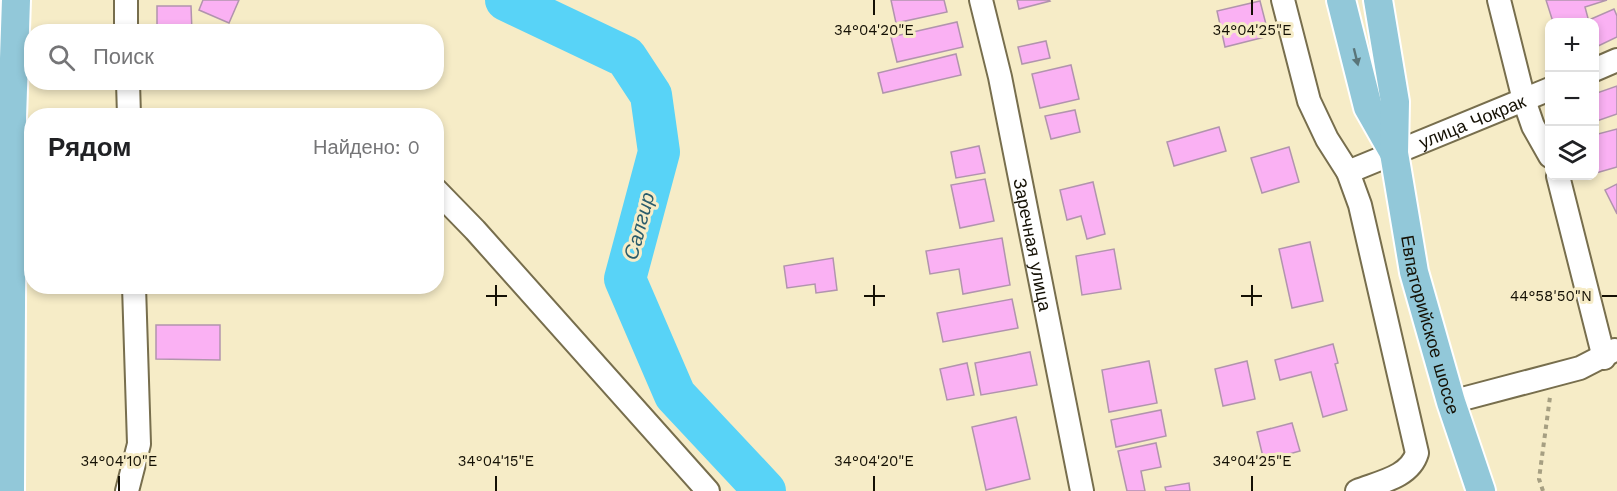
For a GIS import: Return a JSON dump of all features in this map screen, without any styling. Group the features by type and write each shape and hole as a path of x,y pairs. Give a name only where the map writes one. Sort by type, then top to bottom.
{"main road":[{"path":"10,491 12,118 16,0"},
{"name":"Евпаторийское шоссе","path":"1341,0 1368,107 1394,153"},
{"name":"Евпаторийское шоссе","path":"1378,0 1395,102 1394,153 1413,272 1451,402 1481,491"}],"street":[{"path":"126,0 126,24"},
{"name":"Заречная улица","path":"981,0 999,77 1082,491"},
{"path":"1283,0 1309,101 1327,139 1348,172 1360,205 1417,453 1414,463 1405,472 1358,491"},
{"path":"1499,0 1524,100 1533,126 1545,147"},
{"path":"1599,68 1617,60"},
{"path":"128,90 129,108"},
{"name":"улица Чокрак","path":"1348,172 1545,91"},
{"path":"1451,402 1580,368 1610,353 1559,180"},
{"path":"444,198 708,491"},
{"path":"127,491 139,444 134,294"}],"path":[{"path":"1543,491 1539,479 1553,376"}],"building":[{"path":"203,0 239,0 229,23 199,10"},
{"path":"891,0 944,0 947,12 896,23"},
{"path":"1017,0 1049,0 1050,1 1019,9"},
{"path":"1546,0 1607,0 1585,7 1588,18 1552,18"},
{"path":"1260,1 1269,36 1225,47 1217,11"},
{"path":"157,6 191,6 192,24 157,24"},
{"path":"1614,9 1617,16 1617,37 1599,46 1599,18 1593,18"},
{"path":"957,22 963,47 897,62 891,37"},
{"path":"1046,41 1050,58 1022,64 1018,47"},
{"path":"956,54 961,75 883,93 878,73"},
{"path":"1071,65 1079,99 1040,108 1032,74"},
{"path":"1617,86 1617,114 1599,120 1599,92"},
{"path":"1075,110 1080,132 1051,139 1045,116"},
{"path":"1219,127 1226,151 1174,166 1167,142"},
{"path":"1617,129 1617,167 1599,172 1599,134"},
{"path":"979,146 985,173 956,178 951,152"},
{"path":"1289,147 1299,182 1262,193 1251,158"},
{"path":"985,179 994,221 960,228 951,185"},
{"path":"1093,182 1105,234 1087,239 1081,216 1067,220 1060,190"},
{"path":"1617,184 1617,214 1605,190"},
{"path":"1002,238 1010,285 963,294 959,269 930,274 926,251"},
{"path":"1310,242 1323,301 1292,308 1279,249"},
{"path":"1114,249 1121,289 1082,295 1076,256"},
{"path":"833,258 837,290 816,293 815,284 787,288 784,266"},
{"path":"1012,299 1018,328 943,342 937,313"},
{"path":"156,325 220,325 220,360 156,359"},
{"path":"1333,344 1338,363 1335,364 1347,410 1323,417 1311,372 1280,380 1275,360"},
{"path":"1030,352 1037,385 981,395 975,363"},
{"path":"1149,361 1157,403 1109,412 1102,370"},
{"path":"1247,361 1255,399 1223,406 1215,369"},
{"path":"967,363 974,395 947,400 940,369"},
{"path":"1161,410 1166,436 1116,447 1111,420"},
{"path":"1016,417 1030,479 986,490 972,427"},
{"path":"1292,423 1300,451 1264,461 1257,432"},
{"path":"1156,443 1161,467 1141,471 1145,491 1127,491 1118,451"},
{"path":"1189,483 1190,491 1166,491 1165,487"}],"waterway":[{"name":"Салгир","path":"506,0 626,57 651,95 659,152 625,279 675,395 765,491"}]}
